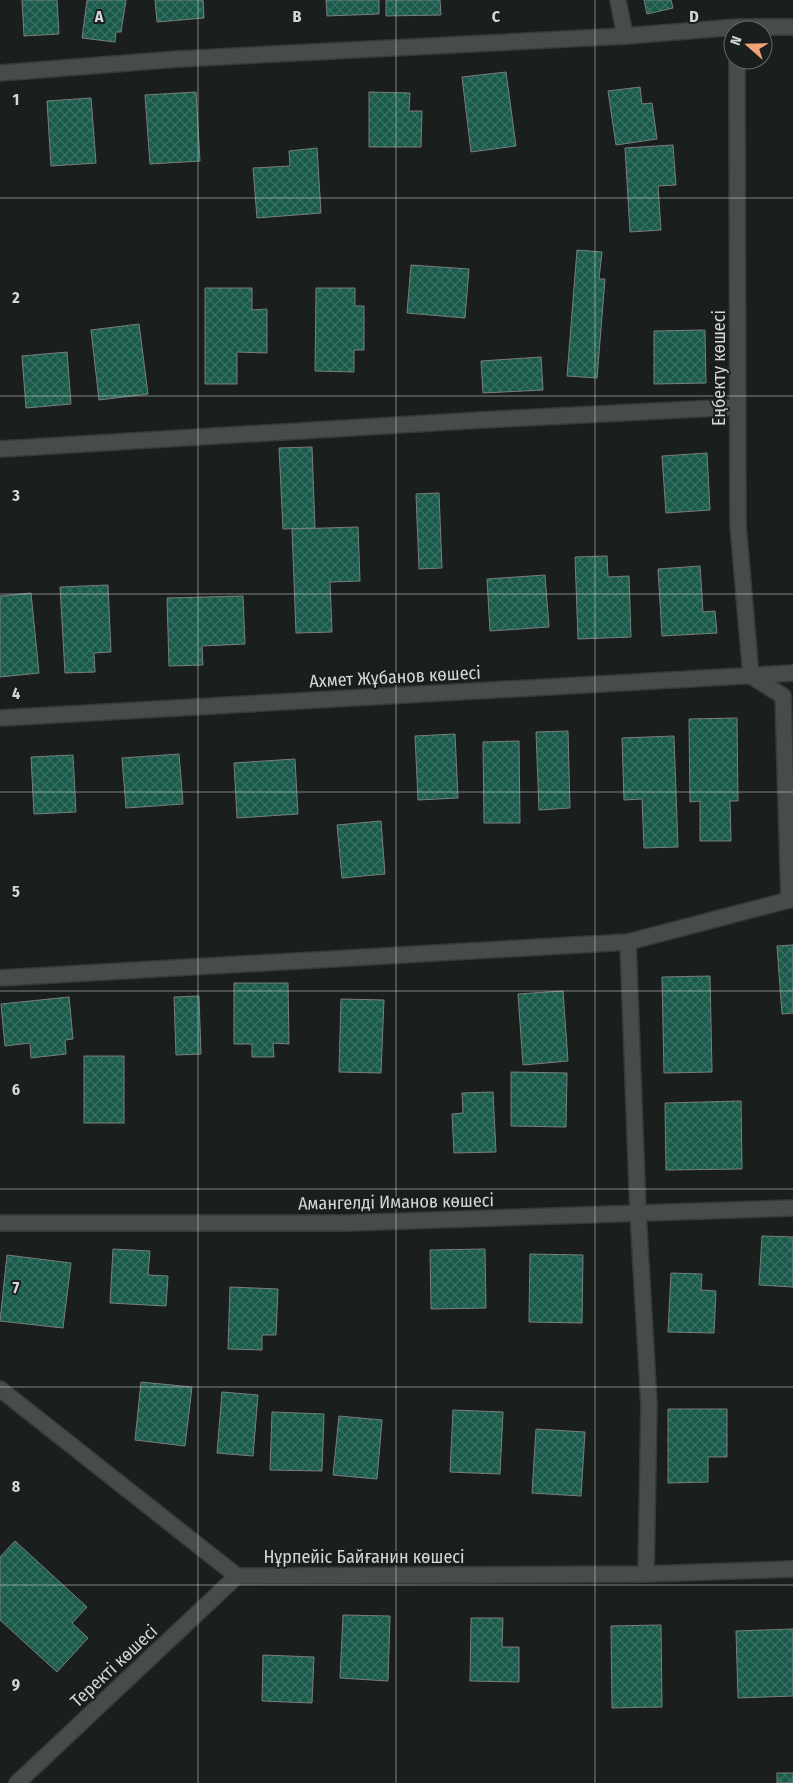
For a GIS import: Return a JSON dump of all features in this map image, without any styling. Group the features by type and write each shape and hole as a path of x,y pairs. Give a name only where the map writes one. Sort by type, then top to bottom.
{"street":[{"path":"618,0 625,36"},
{"path":"773,28 793,27"},
{"path":"0,73 178,59 723,30"},
{"name":"Еңбекту көшесі","path":"737,70 738,525 751,676"},
{"path":"0,449 481,420 737,407"},
{"name":"Ахмет Жұбанов көшесі","path":"0,718 793,673"},
{"path":"0,978 628,942 791,900 784,696 751,676"},
{"path":"628,942 638,1213 649,1404 646,1574"},
{"name":"Амангелді Иманов көшесі","path":"0,1223 345,1223 793,1208"},
{"path":"0,1389 237,1576"},
{"name":"Нұрпейіс Байғанин көшесі","path":"237,1576 646,1574 793,1569"},
{"name":"Теректі көшесі","path":"19,1782 237,1576"}],"building":[{"path":"22,0 57,0 59,34 24,36"},
{"path":"87,0 126,0 121,32 116,32 115,42 82,38"},
{"path":"155,0 203,0 204,18 157,22"},
{"path":"326,0 379,0 379,14 327,16"},
{"path":"386,0 440,0 441,15 386,16"},
{"path":"644,0 671,0 673,8 647,14"},
{"path":"506,72 516,146 471,152 462,77"},
{"path":"640,87 642,104 652,103 657,139 616,145 608,91"},
{"path":"196,92 200,161 150,164 145,95"},
{"path":"369,92 410,93 409,111 422,111 421,147 369,147"},
{"path":"91,98 96,163 51,166 47,101"},
{"path":"673,145 676,185 658,186 661,230 630,232 625,148"},
{"path":"317,148 321,213 257,218 253,168 290,166 289,151"},
{"path":"577,250 602,252 599,279 605,279 597,378 567,376"},
{"path":"411,265 469,269 465,318 407,313"},
{"path":"205,288 252,288 252,310 267,309 267,353 237,352 237,384 205,384"},
{"path":"316,288 355,288 355,306 364,306 364,350 354,350 354,372 315,371"},
{"path":"139,324 148,394 99,400 91,330"},
{"path":"705,330 706,383 654,384 654,331"},
{"path":"67,352 71,404 26,408 22,356"},
{"path":"541,357 543,390 483,393 481,361"},
{"path":"312,447 315,528 283,529 279,448"},
{"path":"707,453 710,510 666,513 662,456"},
{"path":"439,493 442,568 419,569 416,494"},
{"path":"358,527 360,581 330,582 332,632 296,633 292,529"},
{"path":"607,556 608,577 629,576 631,637 578,639 575,557"},
{"path":"700,566 703,612 715,611 717,633 662,636 658,569"},
{"path":"545,575 549,627 490,631 487,579"},
{"path":"108,585 111,652 94,653 95,672 65,673 60,587"},
{"path":"31,593 39,673 0,677 0,596"},
{"path":"243,596 245,644 202,646 203,665 169,666 167,598"},
{"path":"737,718 738,801 730,801 731,841 700,841 700,801 690,802 689,719"},
{"path":"568,731 570,808 539,810 536,732"},
{"path":"455,734 458,798 418,800 415,736"},
{"path":"674,736 678,847 644,848 642,799 624,800 622,738"},
{"path":"519,741 520,823 484,823 483,742"},
{"path":"179,754 183,804 126,808 122,758"},
{"path":"73,755 76,812 34,814 31,757"},
{"path":"295,759 298,814 237,818 234,763"},
{"path":"381,821 385,874 342,878 337,825"},
{"path":"793,945 793,1013 782,1014 777,946"},
{"path":"710,976 712,1072 664,1073 662,977"},
{"path":"234,983 288,983 289,1044 273,1043 274,1057 252,1057 252,1044 234,1044"},
{"path":"563,991 568,1061 523,1065 518,994"},
{"path":"199,996 201,1054 176,1055 174,997"},
{"path":"69,997 73,1039 65,1040 66,1054 31,1058 30,1043 5,1046 1,1004"},
{"path":"341,999 384,1000 381,1073 339,1072"},
{"path":"84,1056 124,1056 124,1123 84,1123"},
{"path":"511,1072 567,1073 566,1127 511,1126"},
{"path":"493,1092 496,1152 454,1153 452,1114 463,1113 462,1093"},
{"path":"741,1101 742,1169 666,1170 665,1103"},
{"path":"762,1236 793,1237 793,1287 759,1285"},
{"path":"113,1249 150,1251 148,1275 168,1276 166,1306 110,1303"},
{"path":"485,1249 486,1308 431,1309 430,1250"},
{"path":"530,1254 583,1255 582,1323 529,1322"},
{"path":"7,1255 71,1263 63,1328 0,1321"},
{"path":"671,1273 702,1274 701,1290 716,1291 714,1333 668,1332"},
{"path":"230,1287 278,1289 276,1335 262,1335 262,1350 228,1349"},
{"path":"141,1382 192,1387 185,1446 135,1440"},
{"path":"222,1392 258,1395 253,1456 217,1453"},
{"path":"668,1409 727,1409 727,1457 708,1457 708,1482 668,1483"},
{"path":"453,1410 503,1412 500,1474 450,1472"},
{"path":"272,1412 324,1414 322,1471 270,1470"},
{"path":"339,1416 382,1420 377,1479 333,1475"},
{"path":"536,1429 585,1432 581,1496 532,1493"},
{"path":"15,1541 87,1607 72,1623 88,1638 57,1672 0,1620 0,1557"},
{"path":"343,1615 390,1616 388,1681 340,1678"},
{"path":"471,1618 503,1618 502,1647 519,1647 519,1682 470,1681"},
{"path":"661,1625 662,1707 612,1708 611,1626"},
{"path":"793,1629 793,1696 738,1698 736,1631"},
{"path":"263,1655 314,1657 312,1703 262,1701"},
{"path":"777,1773 793,1773 793,1783 777,1783"}]}
